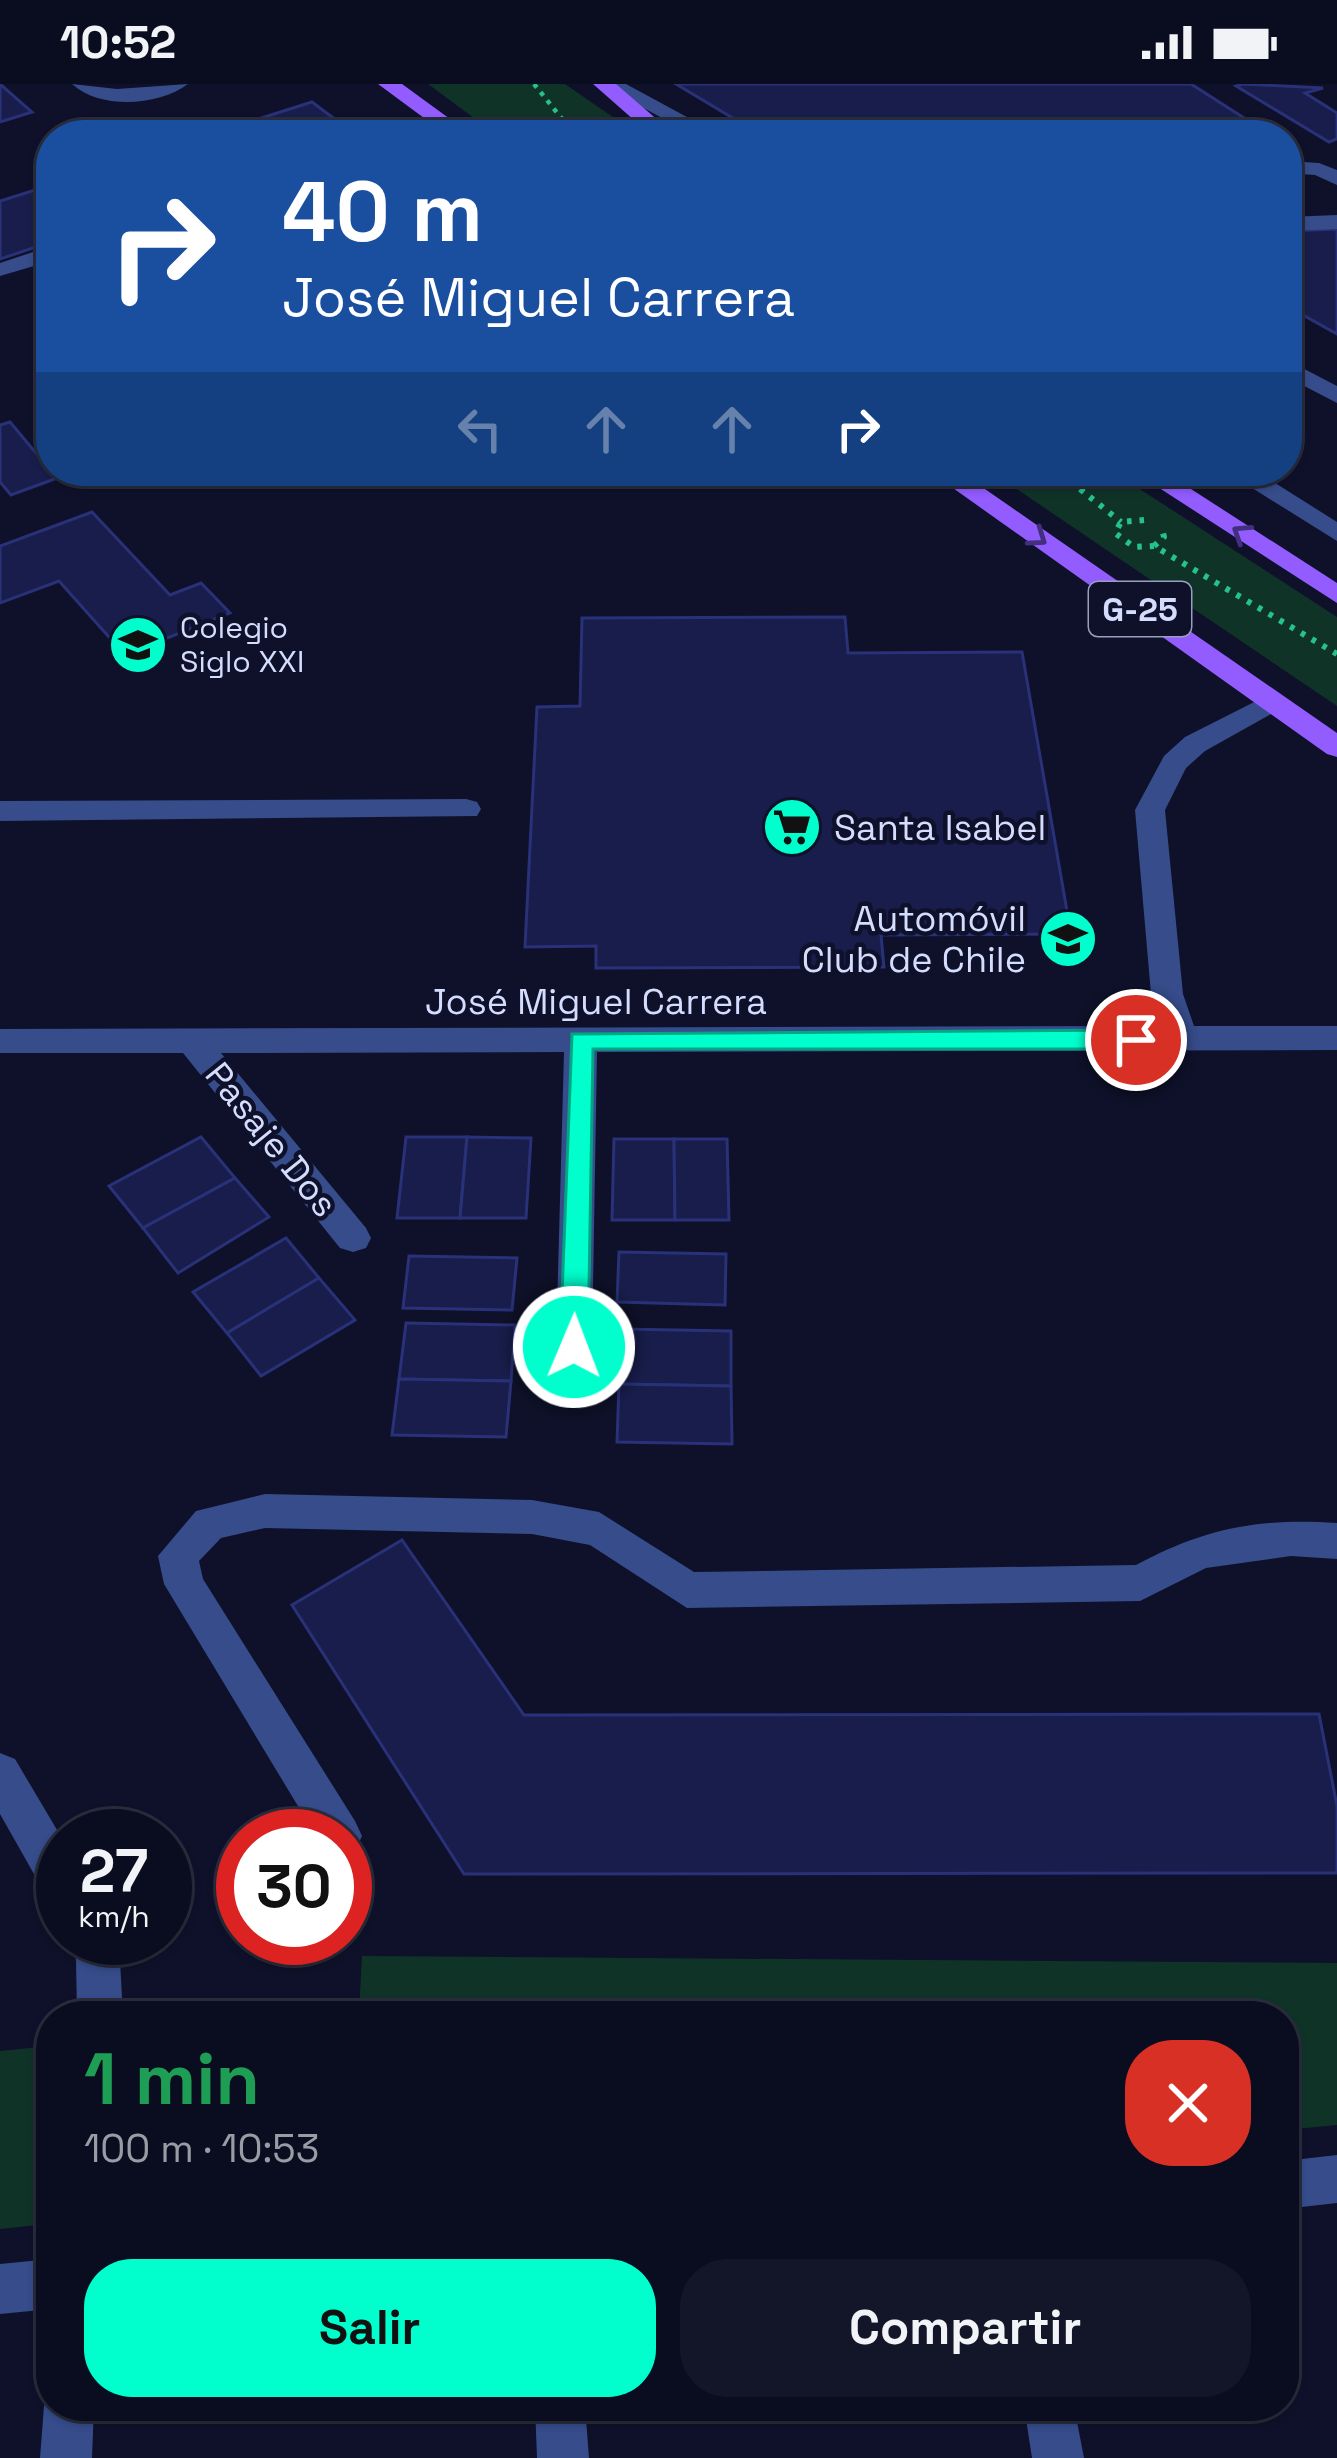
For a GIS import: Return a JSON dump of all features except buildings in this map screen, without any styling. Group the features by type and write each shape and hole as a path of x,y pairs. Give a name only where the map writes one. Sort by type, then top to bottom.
{"main road":[{"path":"388,84 438,119"},
{"path":"606,84 647,120"},
{"name":"G-25","path":"963,486 1337,747"},
{"path":"1169,486 1337,595"}],"street":[{"path":"82,84 138,98 178,84"},
{"path":"606,84 679,120"},
{"path":"1302,168 1319,169 1337,178"},
{"path":"1302,223 1337,222"},
{"path":"2,270 36,258"},
{"path":"1302,376 1337,396"},
{"path":"1262,486 1337,533"},
{"path":"1182,1040 1167,994 1150,810 1174,763 1221,729 1272,702"},
{"path":"0,811 466,809"},
{"name":"José Miguel Carrera","path":"0,1040 1337,1038"},
{"path":"574,1347 581,1040"},
{"name":"Pasaje Dos","path":"192,1041 353,1238"},
{"path":"323,1809 184,1584 178,1556 210,1523 265,1511 532,1517 599,1529 687,1590 727,1591 1140,1583 1199,1551 1291,1538 1337,1541"},
{"path":"0,1773 36,1835"},
{"path":"98,1965 99,2001"},
{"path":"1299,2184 1337,2180"},
{"path":"0,2289 36,2285"},
{"path":"66,2458 68,2421"},
{"path":"561,2421 563,2458"},
{"path":"1052,2421 1058,2458"}],"path":[{"path":"534,84 563,120"},
{"path":"1076,486 1121,522 1140,519 1158,525 1164,537 1154,546"},
{"path":"1121,522 1115,532 1125,544 1154,546 1337,654"}],"green space":[{"path":"428,84 565,84 617,120 477,120"},
{"path":"1012,486 1135,486 1337,617 1337,706"},
{"path":"372,1956 1337,1963 1337,2125 1299,2129 1299,2001 360,2001 362,1965 372,1965"},
{"path":"36,2047 36,2225 0,2229 0,2051"}],"place":[{"name":"Colegio Siglo XXI","path":"138,645"},
{"name":"Santa Isabel","path":"792,827"},
{"name":"Automóvil Club de Chile","path":"1068,939"}],"route":[{"path":"574,1347 581,1040 1136,1040"}]}
